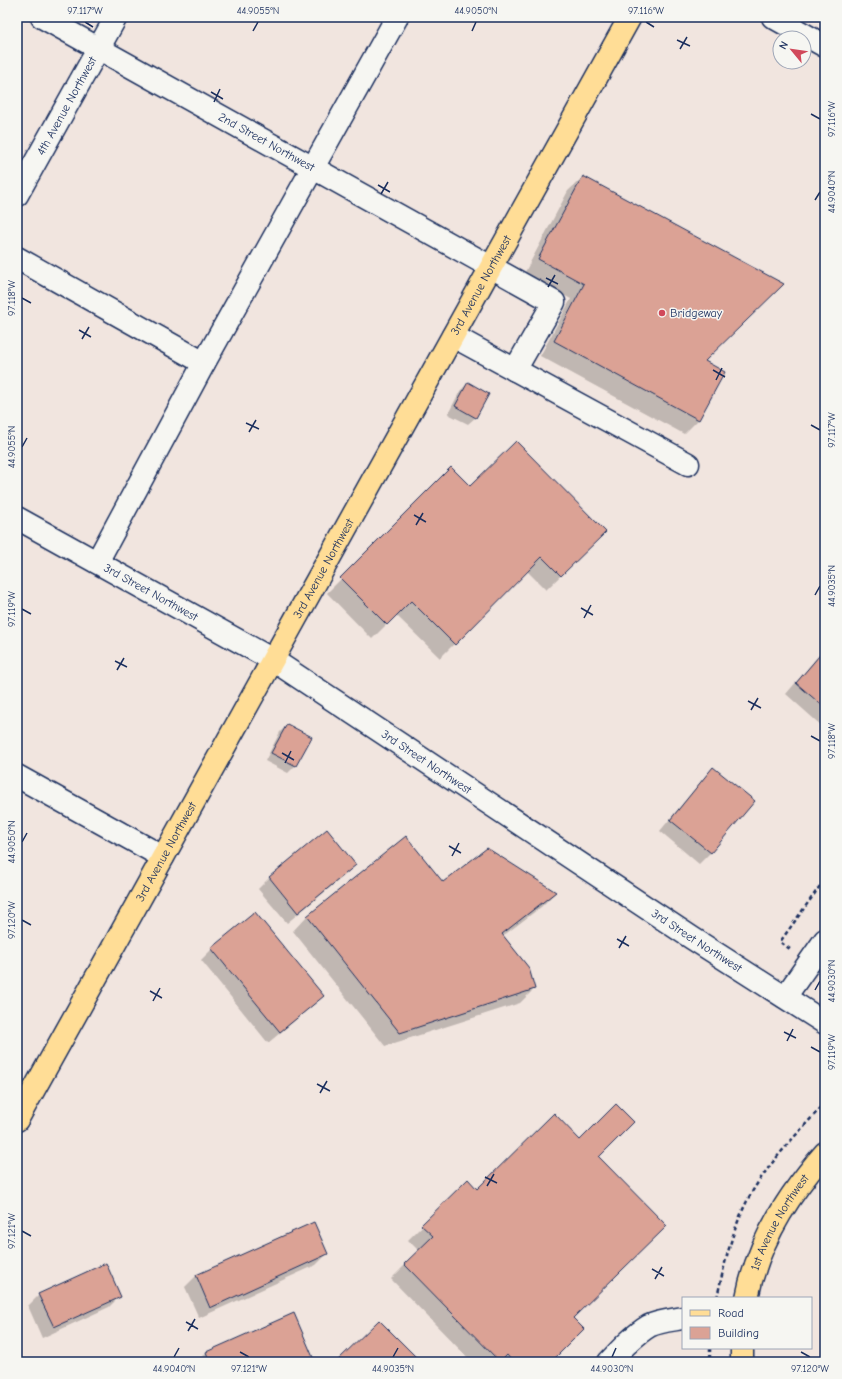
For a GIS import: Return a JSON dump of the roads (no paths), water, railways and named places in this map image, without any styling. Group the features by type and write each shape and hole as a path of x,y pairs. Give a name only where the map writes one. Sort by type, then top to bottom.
{"main road":[{"name":"3rd Avenue Northwest","path":"17,1120 630,17"},
{"name":"1st Avenue Northwest","path":"747,1297 761,1252 779,1215 793,1193 825,1153"},
{"path":"742,1349 742,1362"}],"street":[{"name":"2nd Street Northwest","path":"42,17 554,302 515,370"},
{"name":"4th Avenue Northwest","path":"17,195 116,17"},
{"path":"97,562 204,363 397,17"},
{"path":"773,17 825,46"},
{"path":"17,258 204,363"},
{"path":"453,336 688,464"},
{"name":"3rd Street Northwest","path":"17,518 273,660 678,929 825,1023"},
{"path":"17,776 163,857"},
{"path":"785,997 825,940"},
{"path":"609,1362 636,1336 650,1326 667,1320 682,1318"}],"place":[{"name":"Bridgeway","path":"662,313"}]}
